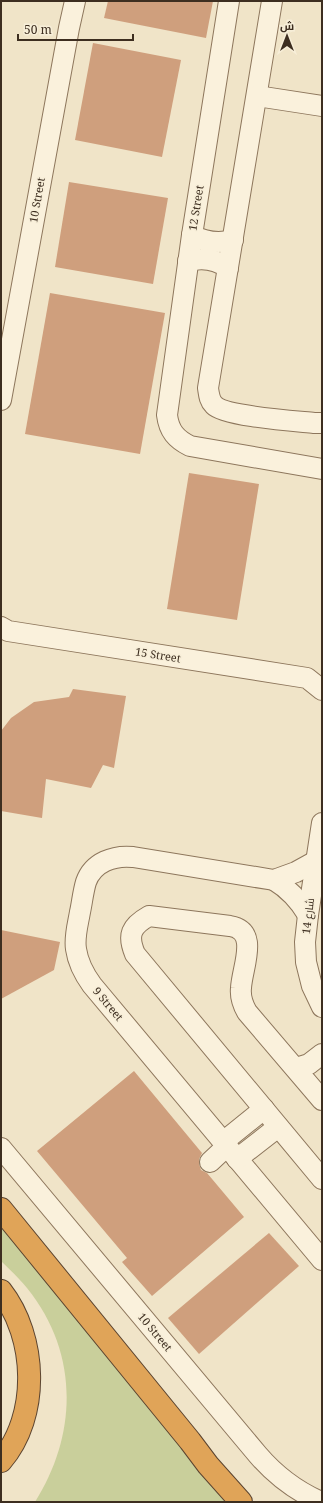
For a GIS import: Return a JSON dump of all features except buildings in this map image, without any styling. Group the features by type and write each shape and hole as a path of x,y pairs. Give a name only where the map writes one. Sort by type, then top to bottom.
{"highway":[{"path":"1,1209 208,1465 241,1502"},
{"path":"1,1291 14,1313 23,1333 28,1354 30,1376 25,1414 12,1444 1,1461"},
{"path":"190,1441 222,1468 258,1502"}],"street":[{"name":"10 Street","path":"1,400 75,1"},
{"name":"12 Street","path":"229,1 188,261 167,415 168,425 173,434 181,442 190,446 322,469"},
{"path":"272,1 208,388 209,397 214,406 223,410 322,423"},
{"path":"257,96 322,106"},
{"path":"192,235 207,242 216,243 233,240"},
{"path":"188,261 195,259 209,259 228,268"},
{"name":"15 Street","path":"3,630 317,680"},
{"name":"شارع 14","path":"322,823 305,942 306,962 312,986 322,1007"},
{"name":"9 Street","path":"274,880 134,857 124,856 111,858 102,862 93,870 87,881 76,934 76,948 78,961 84,974 220,1154 322,1260"},
{"path":"274,880 296,872 316,861"},
{"path":"274,880 294,895 302,904 308,915"},
{"path":"320,1090 296,1068 252,1019 243,1005 241,988 247,946 247,938 243,932 237,927 149,916 138,922 132,932 131,943 135,954 322,1179"},
{"path":"296,1068 309,1064 322,1054"},
{"path":"220,1154 264,1110"},
{"path":"220,1154 278,1127"},
{"name":"10 Street","path":"1,1148 272,1470 288,1484 321,1502"}],"green space":[{"path":"1,1226 231,1502 35,1502 49,1476 59,1449 65,1421 67,1394 64,1366 56,1339 44,1313 18,1277 1,1261"}]}
